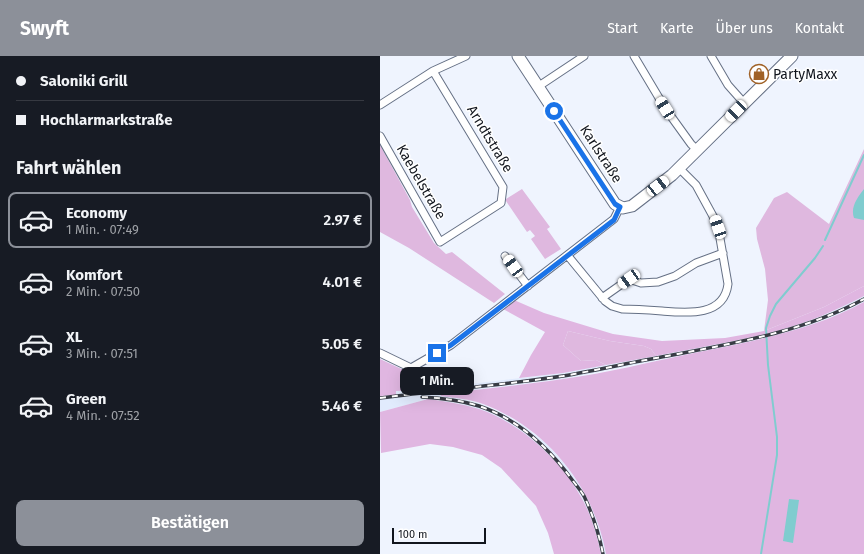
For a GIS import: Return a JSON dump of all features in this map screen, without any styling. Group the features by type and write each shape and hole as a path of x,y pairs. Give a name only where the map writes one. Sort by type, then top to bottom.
{"street":[{"path":"380,105 432,71 466,56"},
{"name":"Karlstraße","path":"518,56 615,204 620,207"},
{"path":"539,86 584,56"},
{"path":"634,56 665,108 697,150"},
{"path":"711,56 728,85 744,103"},
{"path":"380,352 411,368 451,345 614,220 620,207 626,208 632,206 679,168 792,56"},
{"name":"Arndtstraße","path":"432,71 504,187 501,202 440,242"},
{"name":"Kaebelstraße","path":"380,136 440,242"},
{"path":"568,256 608,304 622,308 690,314 708,309 720,303 728,290 728,278 714,218 696,186 679,168"},
{"path":"602,298 629,279 640,283 658,282 675,276 696,263 723,253"},
{"path":"505,256 528,286"}],"shaded area":[{"path":"380,145 410,200 412,207 434,243 446,254 452,252 505,294 494,303 409,248 380,232"},
{"path":"864,149 864,286 824,307 764,331 768,300 765,269 757,239 756,228 774,198 787,192 829,224"},
{"path":"522,189 550,227 547,229 561,249 545,259 531,239 535,236 530,230 527,232 506,201 506,199"},
{"path":"864,286 864,296 831,312 797,325 744,339 656,356 651,349 644,346 610,341 568,331 563,345 581,361 596,360 606,365 563,373 519,378 545,332 503,309 514,300 544,313 613,334 662,341 725,338 764,331 824,307"},
{"path":"864,296 864,302 850,310 802,328 774,336 773,332 822,316"},
{"path":"864,302 864,554 606,554 600,529 591,506 579,483 547,444 528,428 483,404 441,396 440,394 579,377 738,344 781,334 823,321"},
{"path":"568,331 610,341 644,346 651,349 656,356 606,365 596,360 581,361 563,345"},
{"path":"759,335 760,340 563,379 440,394 482,404 506,415 524,426 546,443 566,465 585,493 596,516 606,554 601,554 598,539 581,496 561,468 542,448 521,431 501,419 480,410 461,404 428,399 380,412 380,396 396,395 396,391 429,389 563,373"},
{"path":"380,359 410,373 416,382 421,385 422,390 396,391 396,395 380,396"},
{"path":"428,399 479,409 494,415 509,423 538,444 573,483 588,510 598,539 601,554 554,554 548,533 536,506 501,468 482,455 453,447 430,444 381,453 380,412"}],"water":[{"path":"864,189 864,220 854,218 853,210 855,202"},
{"path":"789,499 799,500 793,543 783,541"}],"waterway":[{"path":"825,240 864,155"},
{"path":"761,554 777,455 777,437 768,365 766,328 776,304 815,258 823,246"}],"railway":[{"path":"380,398 563,376 743,341 817,320 864,299"},
{"path":"422,397 465,402 479,406 507,419 532,436 564,469 584,496 600,539 603,554"}],"place":[{"name":"PartyMaxx","path":"759,74"}],"route":[{"path":"437,353 451,345 614,220 620,207 615,204 554,111"}]}
